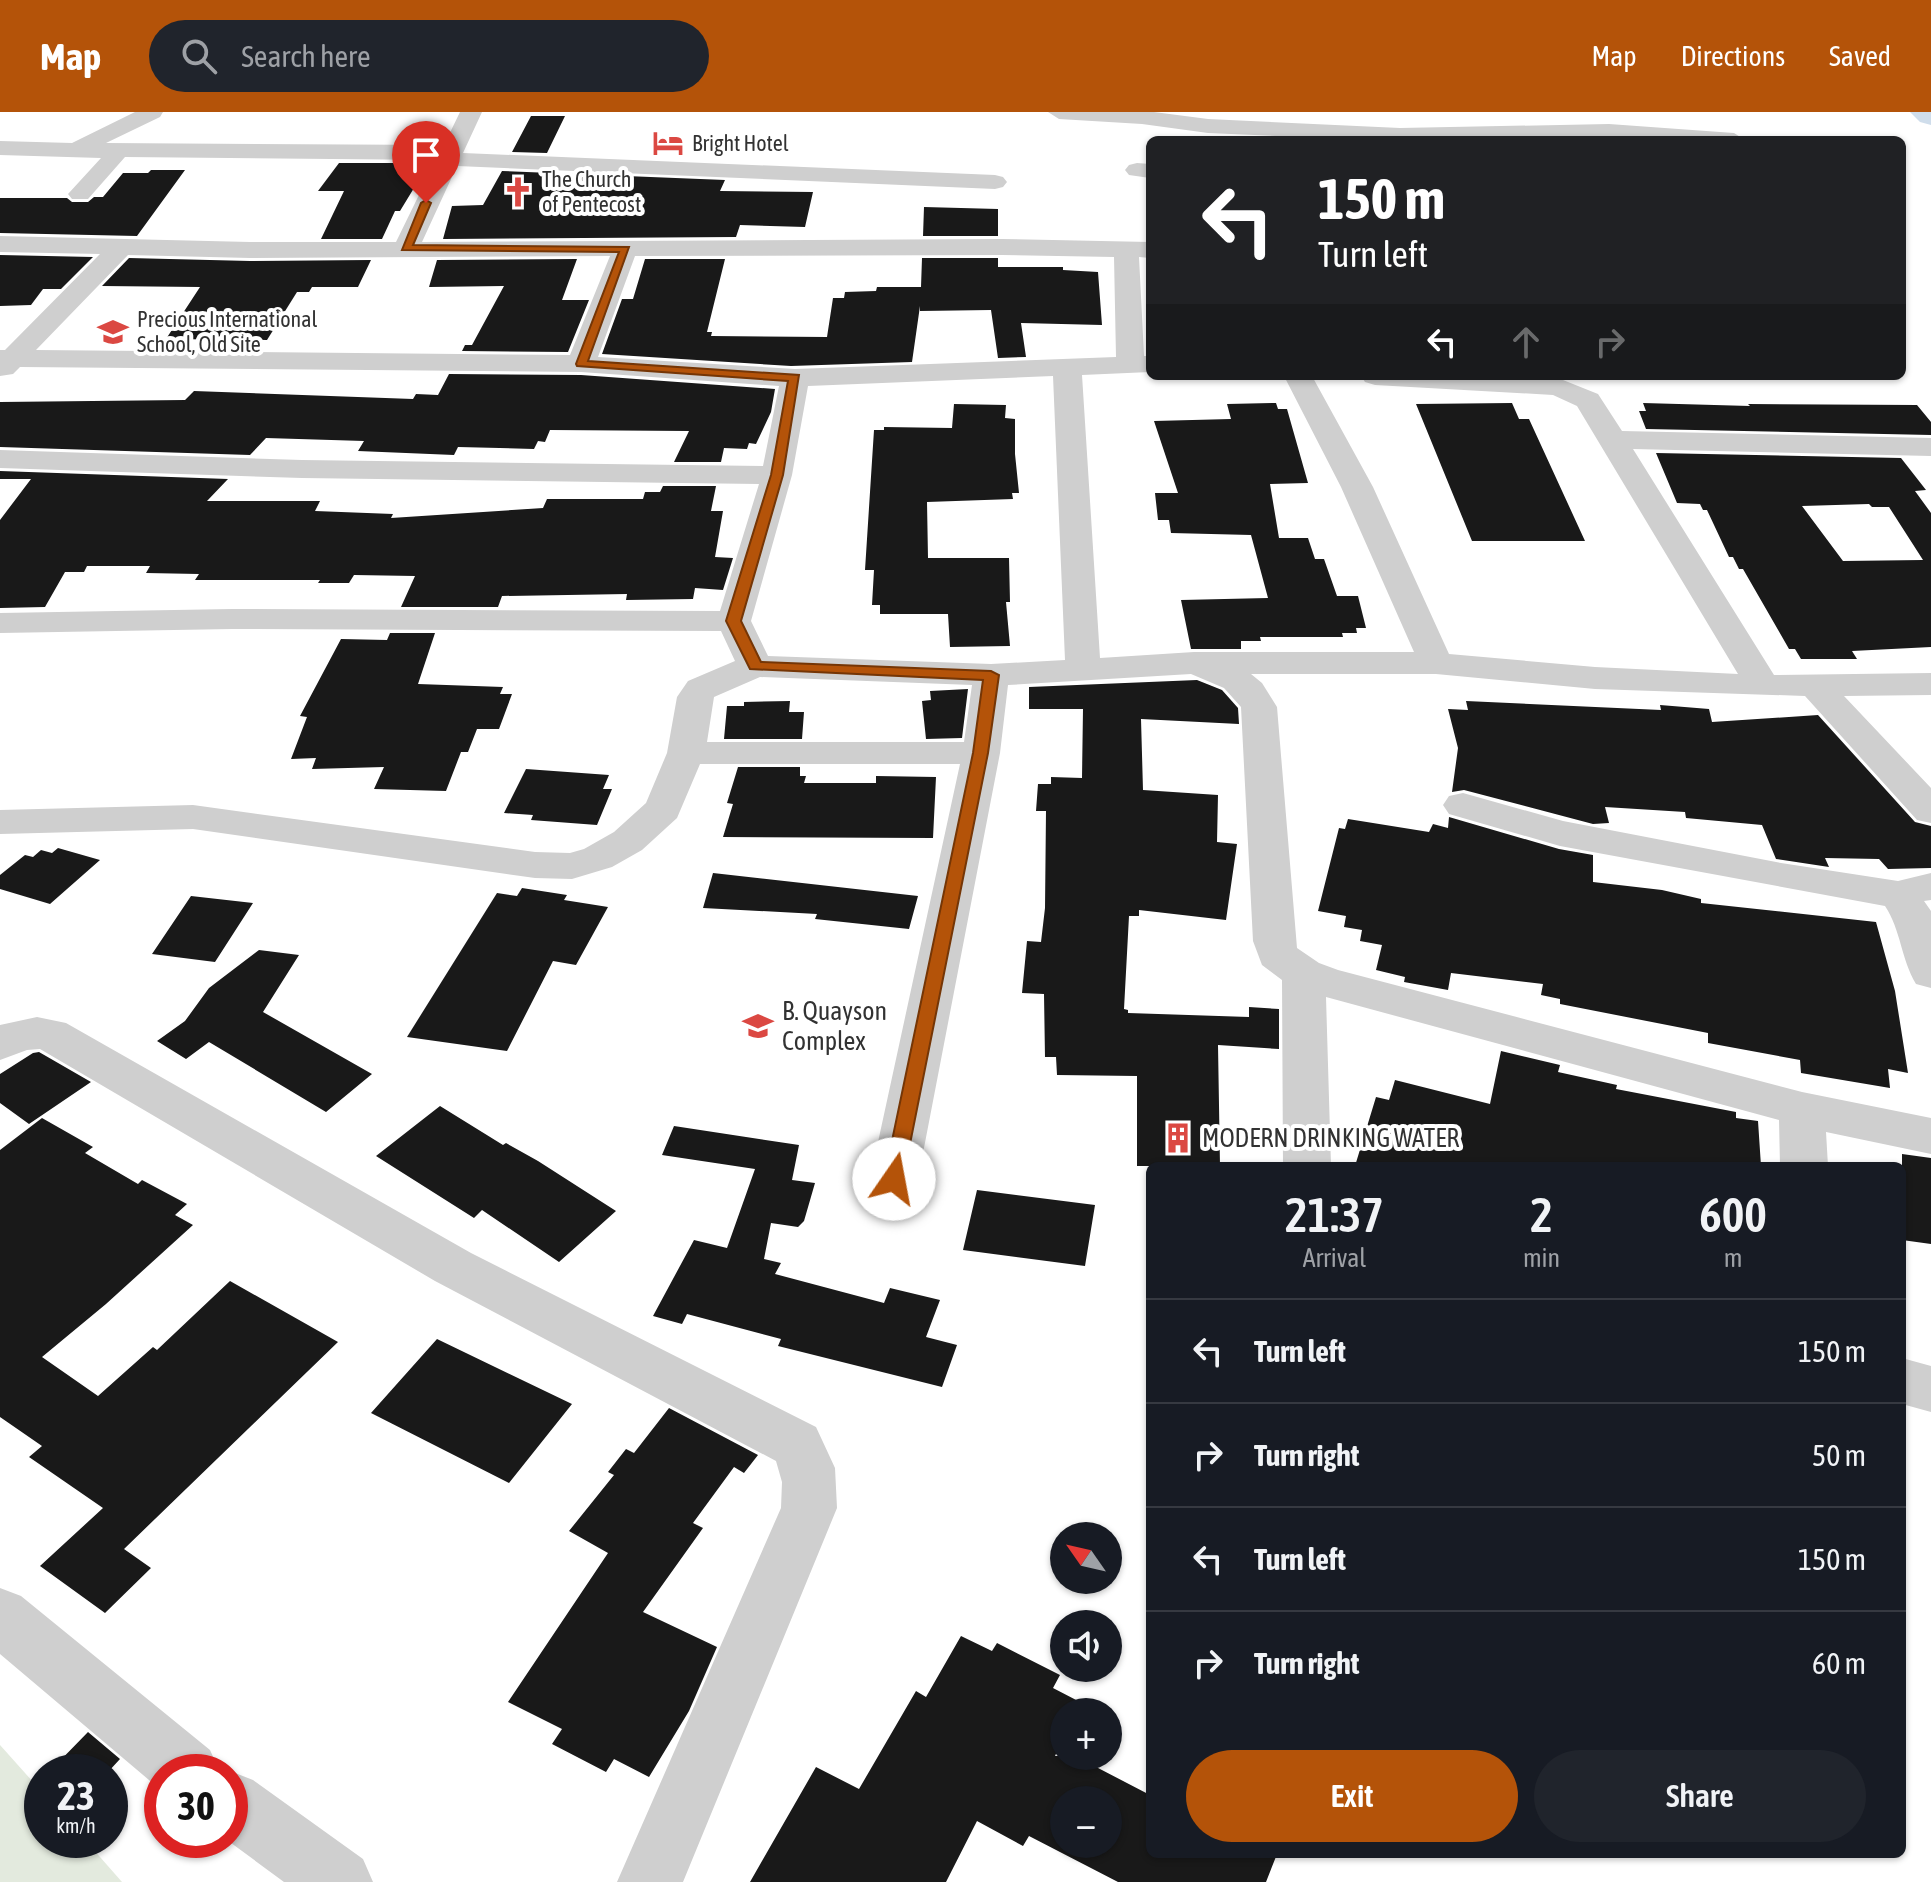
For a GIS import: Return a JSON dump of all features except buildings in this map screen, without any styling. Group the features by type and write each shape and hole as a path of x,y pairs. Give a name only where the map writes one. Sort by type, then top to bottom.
{"street":[{"path":"79,148 152,112"},
{"path":"406,248 471,112"},
{"path":"1059,112 1144,114 1208,126 1362,136"},
{"path":"1410,136 1548,120 1703,136"},
{"path":"0,148 448,156 995,182"},
{"path":"79,148 109,152 114,157 80,194"},
{"path":"0,244 250,250 1138,250 1140,364 795,378 581,364 4,362"},
{"path":"4,362 121,247"},
{"path":"581,364 625,249"},
{"path":"1067,369 1083,669"},
{"path":"755,666 734,621 777,475 795,378"},
{"path":"1300,380 1357,487 1436,663"},
{"path":"1442,380 1558,387 1588,400 1763,686"},
{"path":"1611,440 1921,447 1931,471"},
{"path":"0,459 302,469 777,475"},
{"path":"0,623 232,619 734,621"},
{"path":"1194,663 1242,682 1252,691 1259,707 1277,955 1304,974 1802,1109 1931,1136"},
{"path":"0,822 193,817 535,865 572,866 598,858 648,825 663,809 686,753 695,697 712,682 755,666 991,675 1194,663 1436,663 1595,678 1763,686 1931,684"},
{"path":"894,1179 981,753 991,675"},
{"path":"1815,686 1931,811"},
{"path":"686,753 981,753"},
{"path":"1463,805 1560,833 1781,876 1914,890 1913,916 1931,973"},
{"path":"1304,974 1307,1162"},
{"path":"0,1044 19,1034 34,1031 50,1034 453,1267 796,1444 809,1467 809,1508 650,1882"},
{"path":"1802,1109 1804,1162"},
{"path":"1906,1382 1931,1389"},
{"path":"0,1616 166,1754"},
{"path":"248,1816 340,1882"}],"shaded area":[{"path":"0,1745 24,1772 24,1858 101,1858 122,1882 0,1882"}],"waterway":[{"path":"1926,112 1931,115"}],"place":[{"name":"Bright Hotel","path":"668,143"},
{"name":"The Church of Pentecost","path":"518,192"},
{"name":"Precious International School, Old Site","path":"113,332"},
{"name":"B. Quayson Complex","path":"758,1026"},
{"name":"MODERN DRINKING WATER","path":"1178,1138"}],"route":[{"path":"426,203 406,248 625,249 581,364 795,378 777,475 734,621 755,666 991,675 981,753 894,1179"}]}
